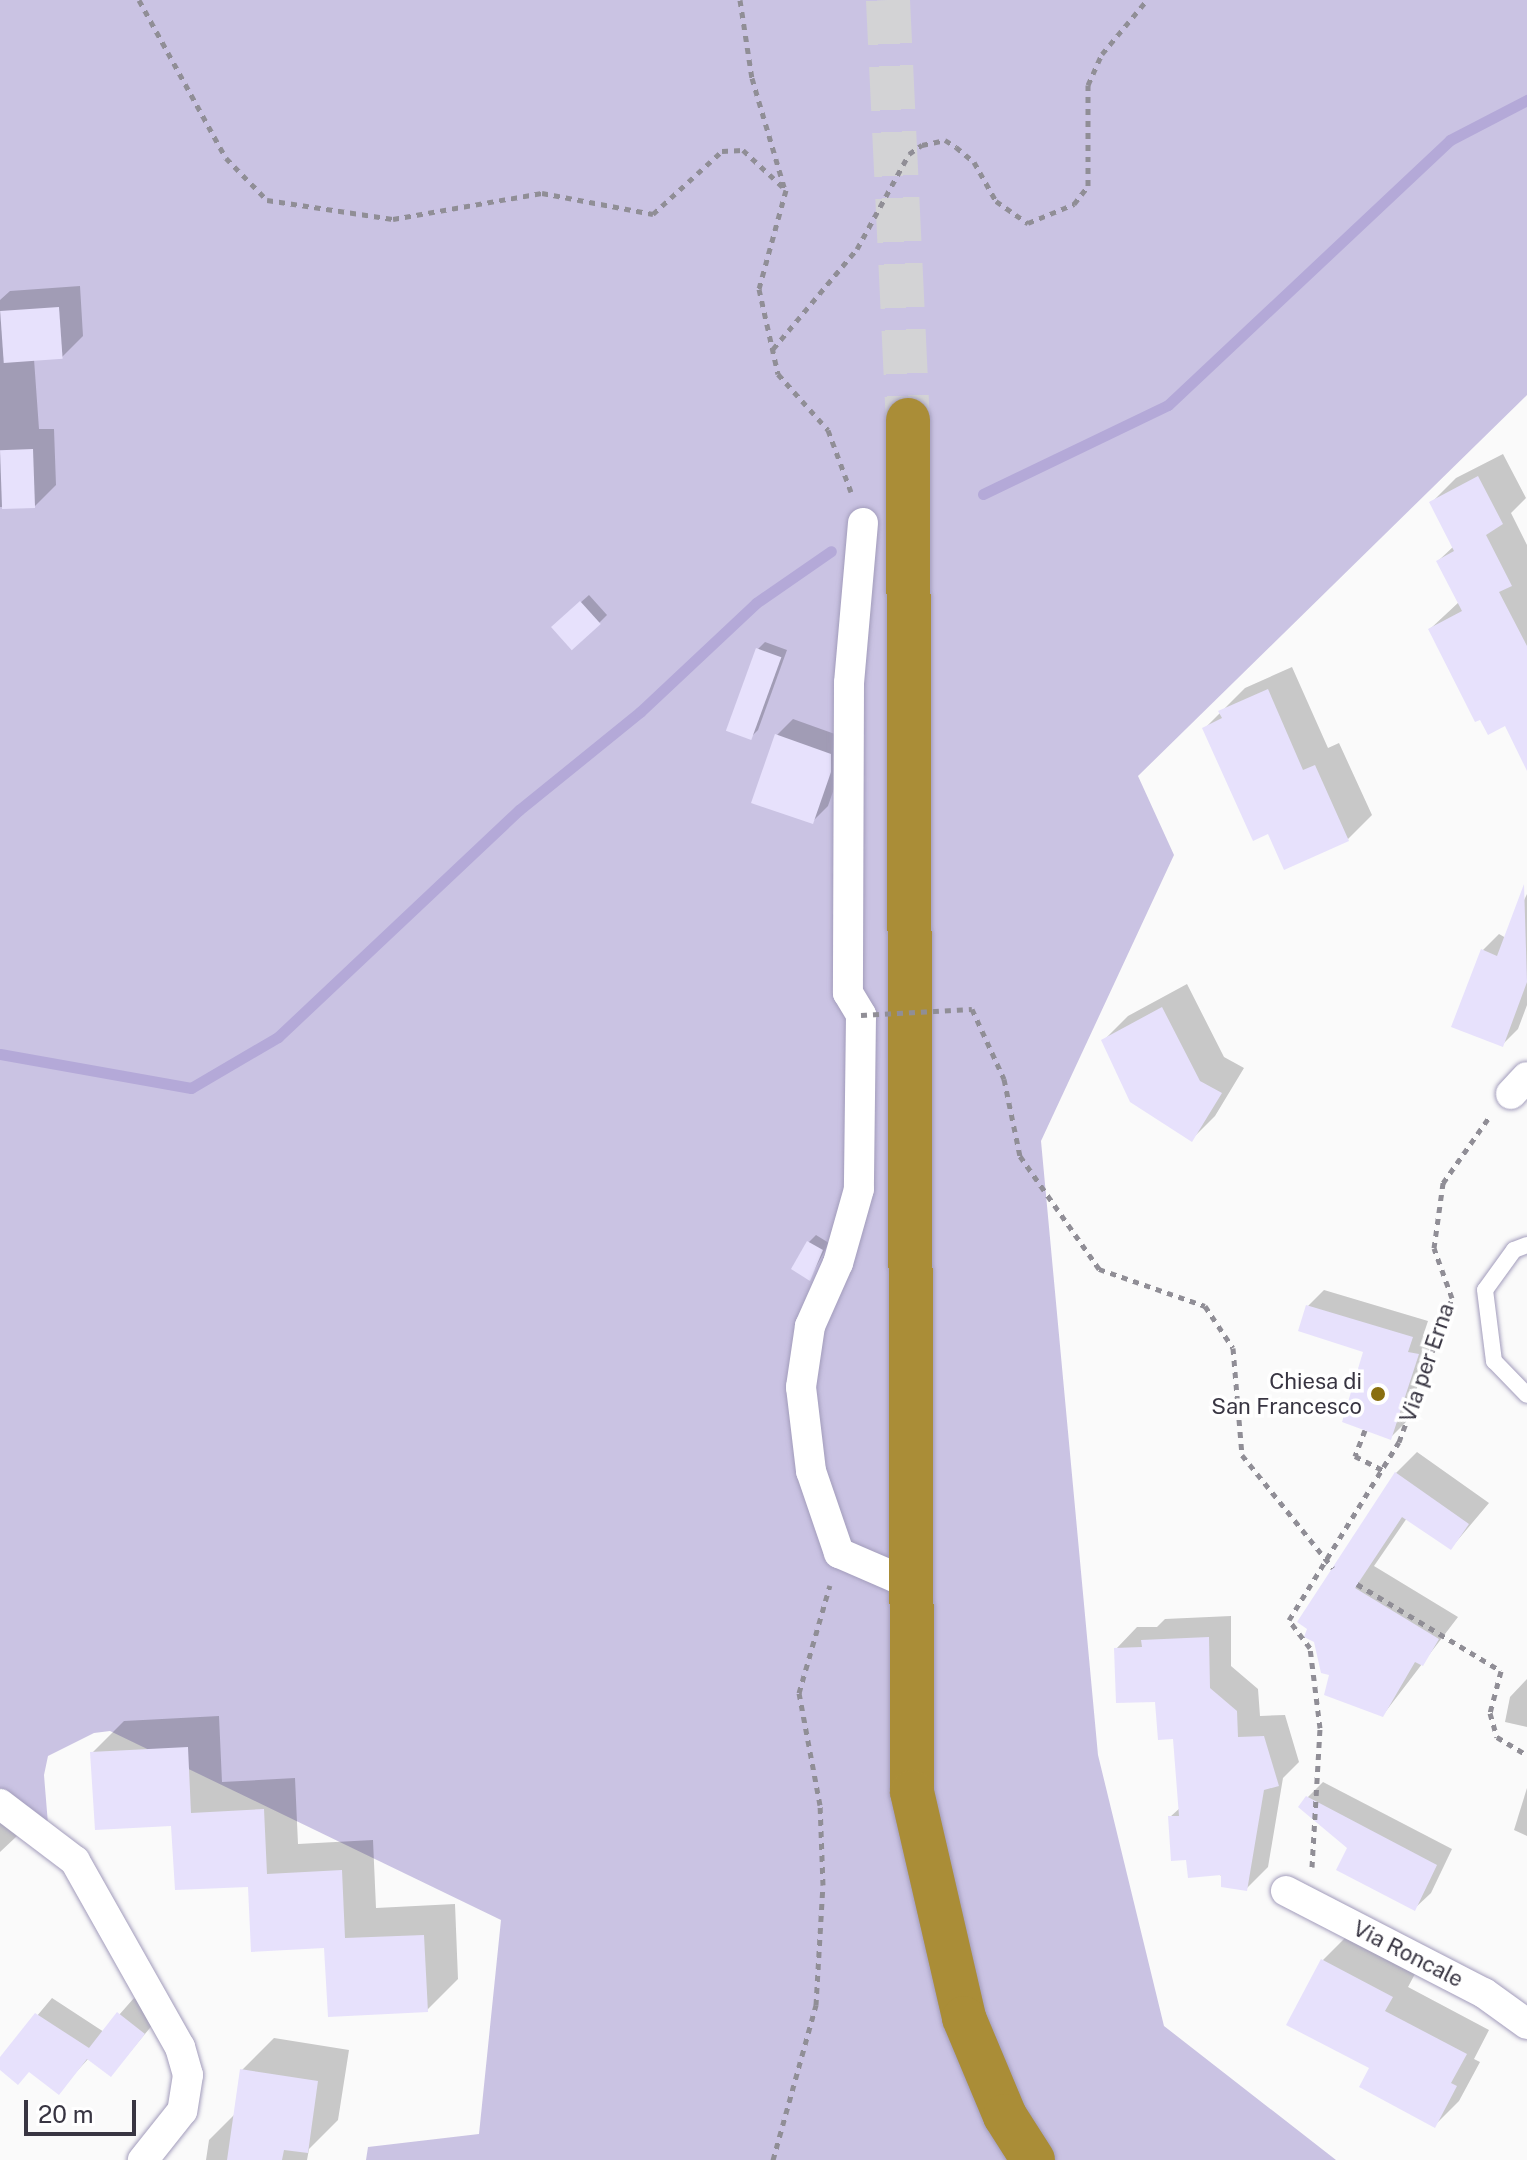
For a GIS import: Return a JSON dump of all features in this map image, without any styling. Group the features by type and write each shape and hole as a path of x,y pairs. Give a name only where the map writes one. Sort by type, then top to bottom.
{"highway":[{"path":"908,420 912,1792 964,2018 1005,2116 1033,2160"}],"street":[{"path":"863,523 849,683 848,993 861,1015 859,1189 838,1263 810,1326 801,1387 811,1471 839,1553 913,1585"},
{"path":"0,1804 75,1861 180,2047 188,2075 182,2111 143,2160"},
{"name":"Via Roncale","path":"1297,1897 1484,1993 1527,2024"}],"lane":[{"path":"1527,1245 1514,1250 1485,1290 1494,1361 1527,1395"}],"path":[{"path":"139,0 226,158 267,200 393,219 542,193 653,214 722,151 743,150 786,190"},
{"path":"740,0 752,78 786,190 759,289 772,349 778,374 828,430 863,523"},
{"path":"772,349 857,249 909,154 922,145 945,140 956,147 974,162 996,201 1028,223 1074,204 1088,186 1088,85 1102,54 1147,0"},
{"path":"861,1015 972,1009 1004,1079 1020,1156 1099,1269 1205,1306 1233,1348 1242,1455 1324,1563 1333,1568"},
{"name":"Via per Erna","path":"1297,1897 1320,1728 1310,1648 1289,1620 1399,1442 1452,1298 1434,1248 1443,1183 1479,1128 1519,1086"},
{"path":"1365,1430 1355,1456 1383,1470"},
{"path":"773,2160 816,2005 823,1885 820,1805 799,1693 839,1553"},
{"path":"1357,1584 1501,1671 1490,1713 1497,1737 1527,1755"}],"shaded area":[{"path":"0,0 1527,0 1527,395 1138,776 1174,855 1041,1141 1098,1755 1164,2026 1336,2160 366,2160 368,2147 479,2134 501,1920 110,1731 94,1733 48,1756 44,1775 48,1824 0,1791"}],"building":[{"path":"59,307 63,359 4,363 0,311"},
{"path":"33,449 35,508 2,509 0,450"},
{"path":"1478,476 1503,524 1486,535 1512,586 1499,592 1527,646 1527,771 1505,726 1488,735 1480,720 1475,722 1428,629 1462,611 1436,561 1454,551 1429,502"},
{"path":"580,601 601,624 572,650 551,627"},
{"path":"756,648 781,657 751,740 726,731"},
{"path":"1268,689 1303,770 1315,765 1349,841 1284,870 1268,834 1253,841 1202,728 1222,718 1218,711"},
{"path":"775,734 831,754 831,772 813,824 751,803"},
{"path":"1524,884 1527,982 1503,1047 1451,1027 1481,949 1497,956"},
{"path":"1162,1007 1200,1081 1222,1093 1192,1142 1130,1102 1101,1040"},
{"path":"807,1241 823,1250 810,1281 791,1269"},
{"name":"Chiesa di San Francesco","path":"1306,1305 1413,1337 1408,1352 1419,1354 1391,1440 1342,1422 1363,1352 1298,1331"},
{"path":"1395,1472 1469,1524 1451,1550 1402,1517 1355,1588 1439,1639 1423,1666 1415,1662 1383,1717 1324,1695 1329,1675 1321,1673 1314,1642 1304,1637 1307,1629 1297,1622"},
{"path":"1209,1637 1210,1688 1237,1711 1238,1737 1264,1736 1279,1786 1264,1790 1247,1891 1221,1887 1221,1875 1188,1878 1186,1860 1171,1861 1168,1816 1179,1816 1173,1739 1158,1740 1155,1702 1116,1703 1114,1648 1142,1647 1141,1640"},
{"path":"188,1747 191,1813 264,1809 267,1874 342,1870 345,1938 424,1935 428,2012 328,2017 324,1948 251,1952 248,1887 175,1890 171,1826 95,1830 90,1752"},
{"path":"1306,1796 1437,1865 1415,1911 1336,1870 1347,1848 1298,1807"},
{"path":"1321,1959 1393,1997 1385,2011 1467,2054 1451,2083 1457,2086 1435,2128 1359,2087 1369,2068 1286,2025"},
{"path":"117,2012 145,2034 111,2077 87,2059 59,2095 29,2072 18,2085 0,2070 0,2057 35,2013 89,2048"},
{"path":"240,2069 318,2081 308,2153 284,2150 282,2160 227,2160"}],"waterway":[{"path":"983,494 1168,405 1450,140 1527,100"},
{"path":"0,1054 191,1088 278,1037 519,810 640,712 756,603 831,551"}],"tunnel":[{"path":"888,0 908,420"}],"place":[{"name":"Chiesa di San Francesco","path":"1378,1394"}]}
